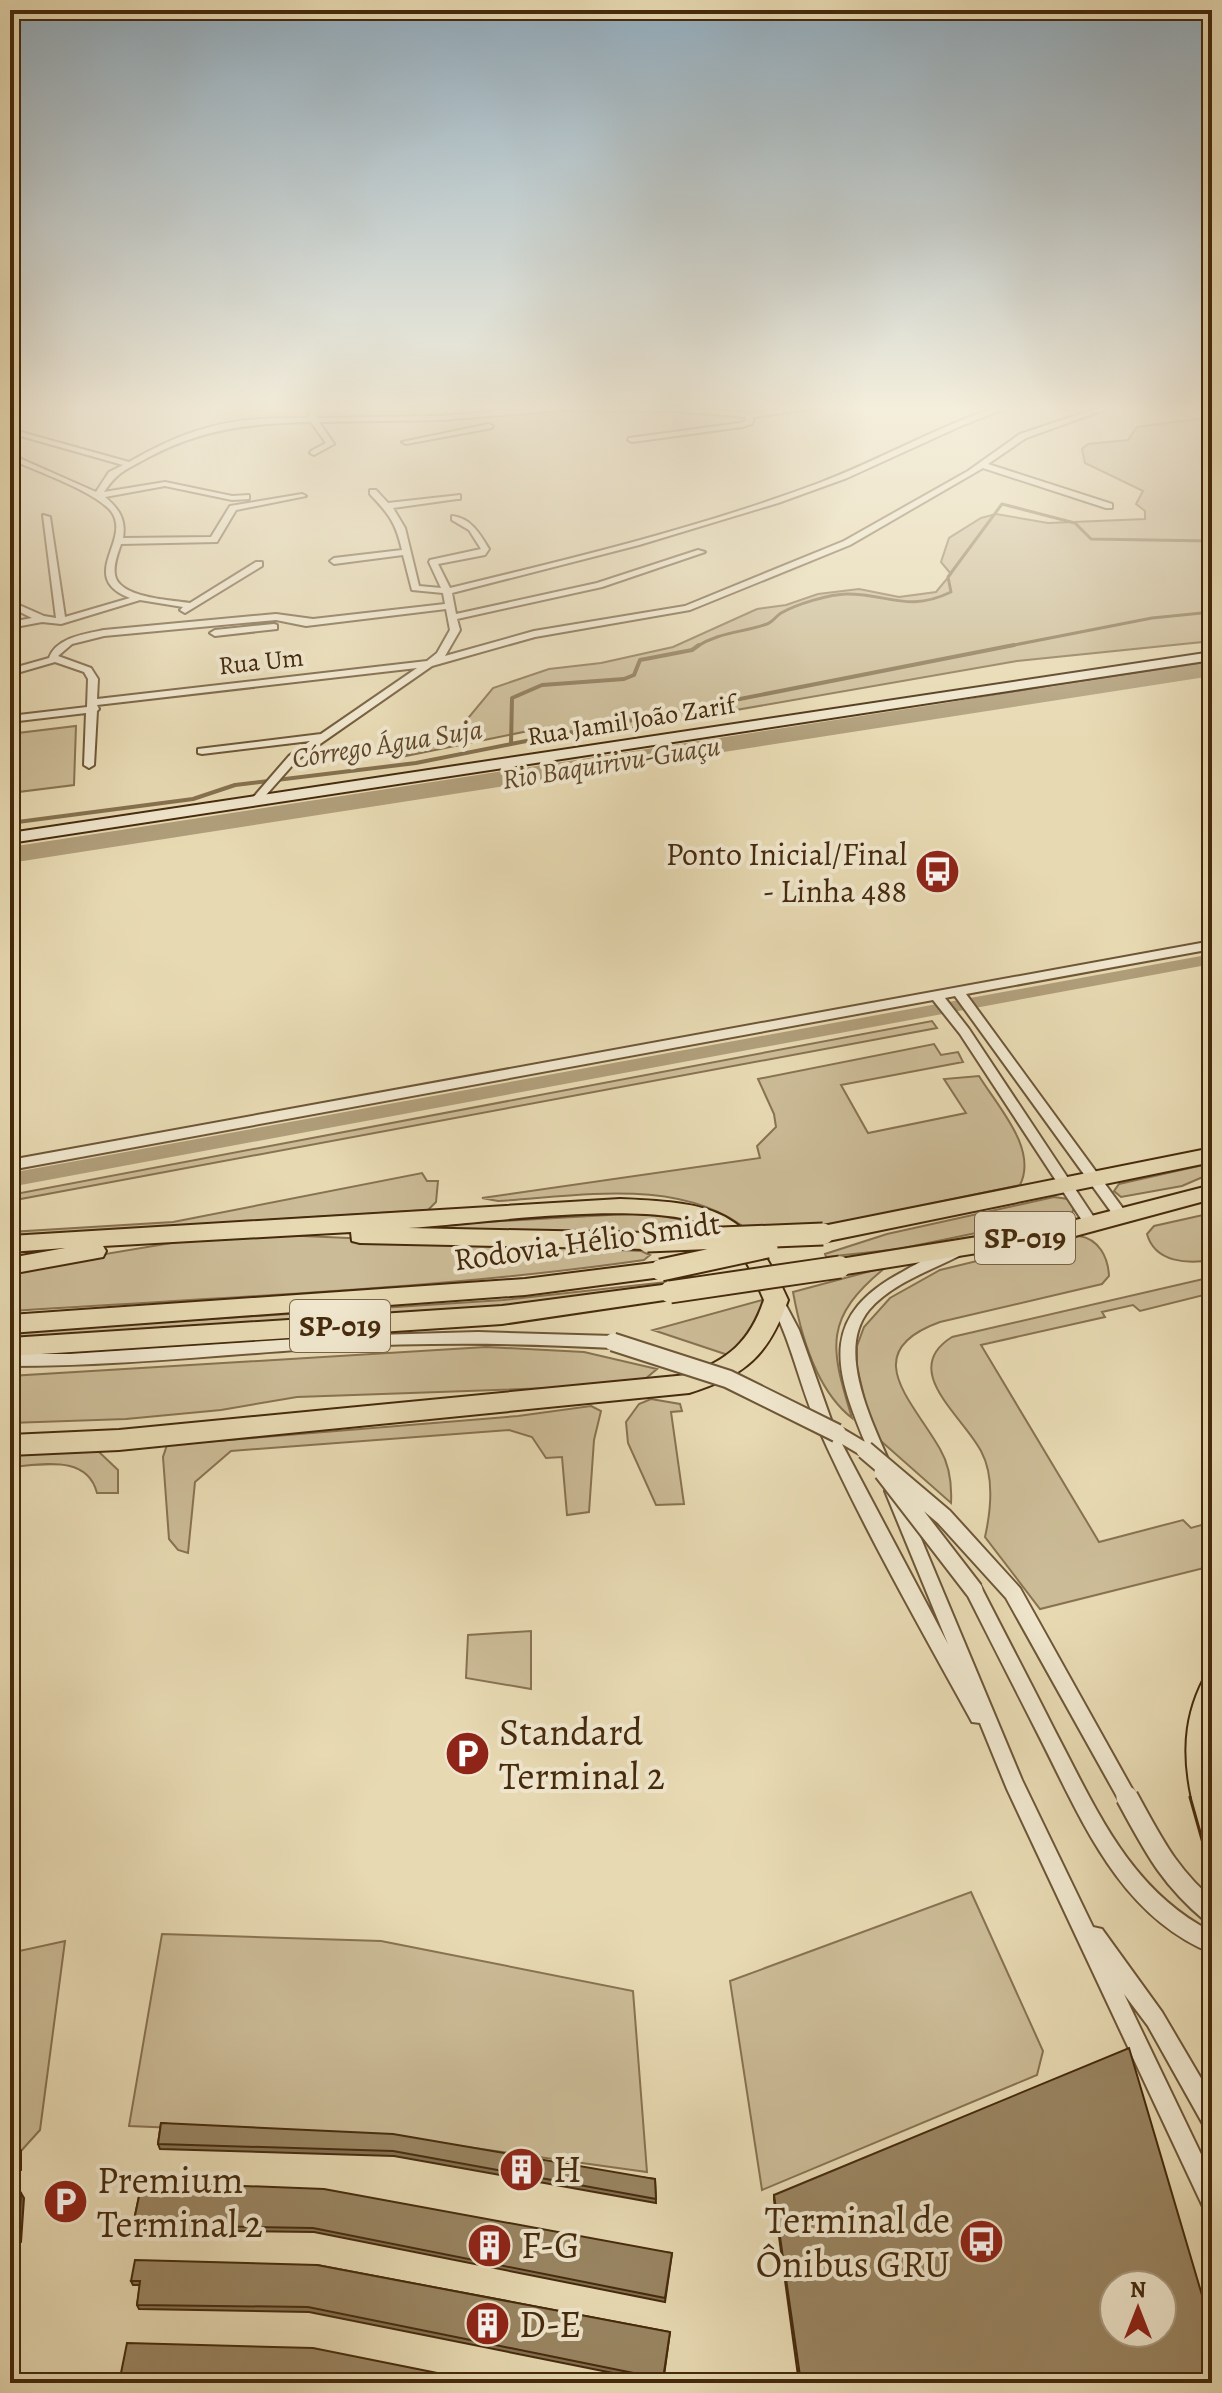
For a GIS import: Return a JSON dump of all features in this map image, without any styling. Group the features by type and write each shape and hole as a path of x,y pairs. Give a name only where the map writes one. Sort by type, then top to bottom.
{"main road":[{"name":"Rua Jamil João Zarif","path":"10,838 1212,656"},
{"name":"Rodovia Hélio Smidt","path":"10,1347 502,1315 665,1281 823,1234 1097,1181 1212,1155"},
{"name":"Rodovia Hélio Smidt","path":"10,1324 840,1267 958,1250 1092,1225 1212,1192"},
{"path":"10,1244 642,1207 682,1211 719,1221 734,1231 752,1253 776,1300 765,1333 744,1360 729,1370 689,1384 119,1440 10,1445"},
{"path":"10,1266 211,1230 647,1241 823,1234"},
{"path":"10,1429 119,1440"}],"street":[{"path":"46,519 61,621"},
{"path":"118,519 118,541 110,561 111,579 121,590 190,606"},
{"path":"118,541 214,540 227,519"},
{"path":"395,519 408,552 415,588 447,591 580,558 711,519"},
{"path":"255,801 278,772 431,663 452,639 452,612 447,591 433,562 482,553 485,549 472,528 456,519"},
{"path":"431,663 534,634 636,619 705,603 847,543 889,519"},
{"path":"334,561 408,552"},
{"path":"215,633 452,612 599,585 701,552"},
{"path":"184,625 182,615 190,606 259,564"},
{"path":"10,625 42,619 61,621 124,600 147,597"},
{"path":"10,604 42,619"},
{"path":"55,659 53,656 58,649 81,637 276,617 313,622"},
{"path":"10,672 55,659 92,674 94,706 89,765"},
{"name":"Rua Um","path":"10,719 431,663"},
{"path":"202,751 325,736"},
{"path":"10,1165 962,996 1212,945"},
{"path":"962,996 1122,1217"},
{"path":"940,1000 1092,1225"},
{"path":"958,1250 903,1277 865,1304 847,1341 846,1364 857,1403 1014,1783 1212,2201"},
{"path":"776,1300 789,1324 823,1421 874,1525 1014,1783"},
{"path":"10,1360 70,1360 454,1337 537,1336 613,1342 701,1366 752,1386 865,1450 933,1505 985,1556 1013,1593 1167,1869 1181,1887 1212,1913"},
{"path":"865,1450 974,1590 1095,1825 1129,1879 1187,1933 1212,1943"},
{"path":"1073,1907 1155,2019 1212,2118"}],"shaded area":[{"path":"980,519 1023,519 1048,523 1212,519 1212,641 1017,661 627,729 571,734 538,729 401,757 460,728 493,688 549,669 601,663 673,647 757,609 786,605 818,594 859,589 899,597 936,592 951,574 941,562 949,538"},
{"path":"1212,662 1212,667 1040,690 884,719 878,717 1052,685"},
{"path":"76,726 74,785 10,793 10,734"},
{"path":"932,1021 937,1028 10,1201 10,1195"},
{"path":"934,1044 941,1055 958,1052 963,1062 841,1085 868,1133 966,1113 944,1079 979,1076 1020,1143 1024,1171 1020,1185 819,1227 750,1232 723,1214 662,1196 596,1194 498,1201 482,1198 760,1158 757,1146 776,1127 774,1114 758,1079"},
{"path":"1212,1163 1212,1173 1182,1186 1121,1197 1114,1191 1119,1184"},
{"path":"422,1173 427,1181 438,1181 436,1202 428,1210 10,1236 10,1232 173,1222"},
{"path":"1054,1197 1068,1199 1074,1208 1072,1213 899,1249 826,1257 825,1254 887,1234"},
{"path":"644,1213 695,1222 721,1233 646,1235 380,1228"},
{"path":"1212,1213 1212,1260 1193,1262 1174,1259 1157,1251 1151,1244 1147,1234 1154,1226"},
{"path":"259,1234 641,1251 650,1255 644,1260 407,1286 10,1311 10,1270 183,1241"},
{"path":"1079,1236 1097,1245 1107,1262 1109,1276 1102,1284 940,1322 915,1334 901,1348 896,1363 898,1379 946,1462 951,1503 873,1434 857,1367 857,1346 864,1327 890,1298 940,1270"},
{"path":"886,1267 851,1302 837,1335 839,1372 852,1418 829,1393 812,1361 793,1292"},
{"path":"1212,1277 1212,1293 1140,1311 1133,1305 1102,1312 1105,1317 981,1345 1099,1542 1183,1520 1191,1528 1212,1522 1212,1566 1040,1609 985,1537 990,1505 988,1472 981,1451 933,1378 932,1364 937,1350 952,1337"},
{"path":"666,1282 668,1288 532,1305 10,1341 10,1332 503,1300"},
{"path":"766,1299 767,1318 734,1357 653,1330"},
{"path":"486,1347 584,1352 657,1369 638,1385 297,1397 221,1410 126,1419 10,1423 10,1376"},
{"path":"651,1399 680,1404 682,1411 671,1412 684,1504 656,1505 628,1443 626,1422 639,1404"},
{"path":"591,1406 601,1411 594,1440 589,1512 567,1515 562,1457 546,1458 532,1437 509,1430 231,1451 195,1482 188,1553 178,1550 169,1539 163,1457 167,1445 518,1416"},
{"path":"10,1451 98,1451 118,1470 118,1493 97,1493 92,1481 74,1467 49,1464 10,1467"},
{"path":"531,1631 531,1689 466,1678 468,1635"},
{"path":"971,1892 1043,2051 1037,2075 762,2190 730,1981"},
{"path":"162,1934 381,1941 633,1991 647,2172 394,2137 129,2126"},
{"path":"65,1941 40,2130 21,2151 10,2153 10,1953"}],"building":[{"name":"Terminal de Ônibus GRU","path":"1129,2048 1212,2329 1212,2372 1187,2383 801,2383 774,2195"},
{"name":"H","path":"161,2123 393,2134 655,2179 656,2199 393,2151 158,2144"},
{"path":"18,2146 19,2165 10,2167 10,2148"},
{"name":"F-G","path":"142,2182 324,2189 672,2253 665,2298 313,2228 133,2225"},
{"path":"21,2193 18,2237 10,2239 10,2196"},
{"name":"D-E","path":"135,2260 317,2265 670,2332 663,2379 308,2307 137,2305 140,2281 131,2281"},
{"path":"127,2343 313,2348 487,2383 119,2383"}],"waterway":[{"name":"Córrego Água Suja","path":"697,646 767,624 781,613 832,596 862,595 910,602 951,592 948,577 991,519"},
{"name":"Córrego Água Suja","path":"1058,519 1075,523 1091,539 1212,541"},
{"path":"1004,647 1152,618 1212,612"},
{"path":"511,744 1014,645"},
{"name":"Córrego Água Suja","path":"511,744 512,698 542,685 624,679 634,675 640,660 697,646"},
{"name":"Rio Baquirivu-Guaçu","path":"10,855 1212,669"},
{"name":"Córrego Água Suja","path":"10,823 193,799 235,785 416,763 511,744"},
{"path":"10,1180 1212,959"}],"tram line":[{"path":"1191,1799 1186,1763 1187,1728 1195,1695 1212,1663"},
{"path":"1190,1797 1212,1875"},
{"path":"1190,2318 1212,2287"}],"place":[{"name":"Ponto Inicial/Final - Linha 488","path":"938,872"},
{"name":"Standard Terminal 2","path":"468,1754"},
{"name":"H","path":"522,2169"},
{"name":"Premium Terminal 2","path":"66,2202"},
{"name":"Terminal de Ônibus GRU","path":"981,2242"},
{"name":"F-G","path":"490,2245"},
{"name":"D-E","path":"488,2324"}]}
